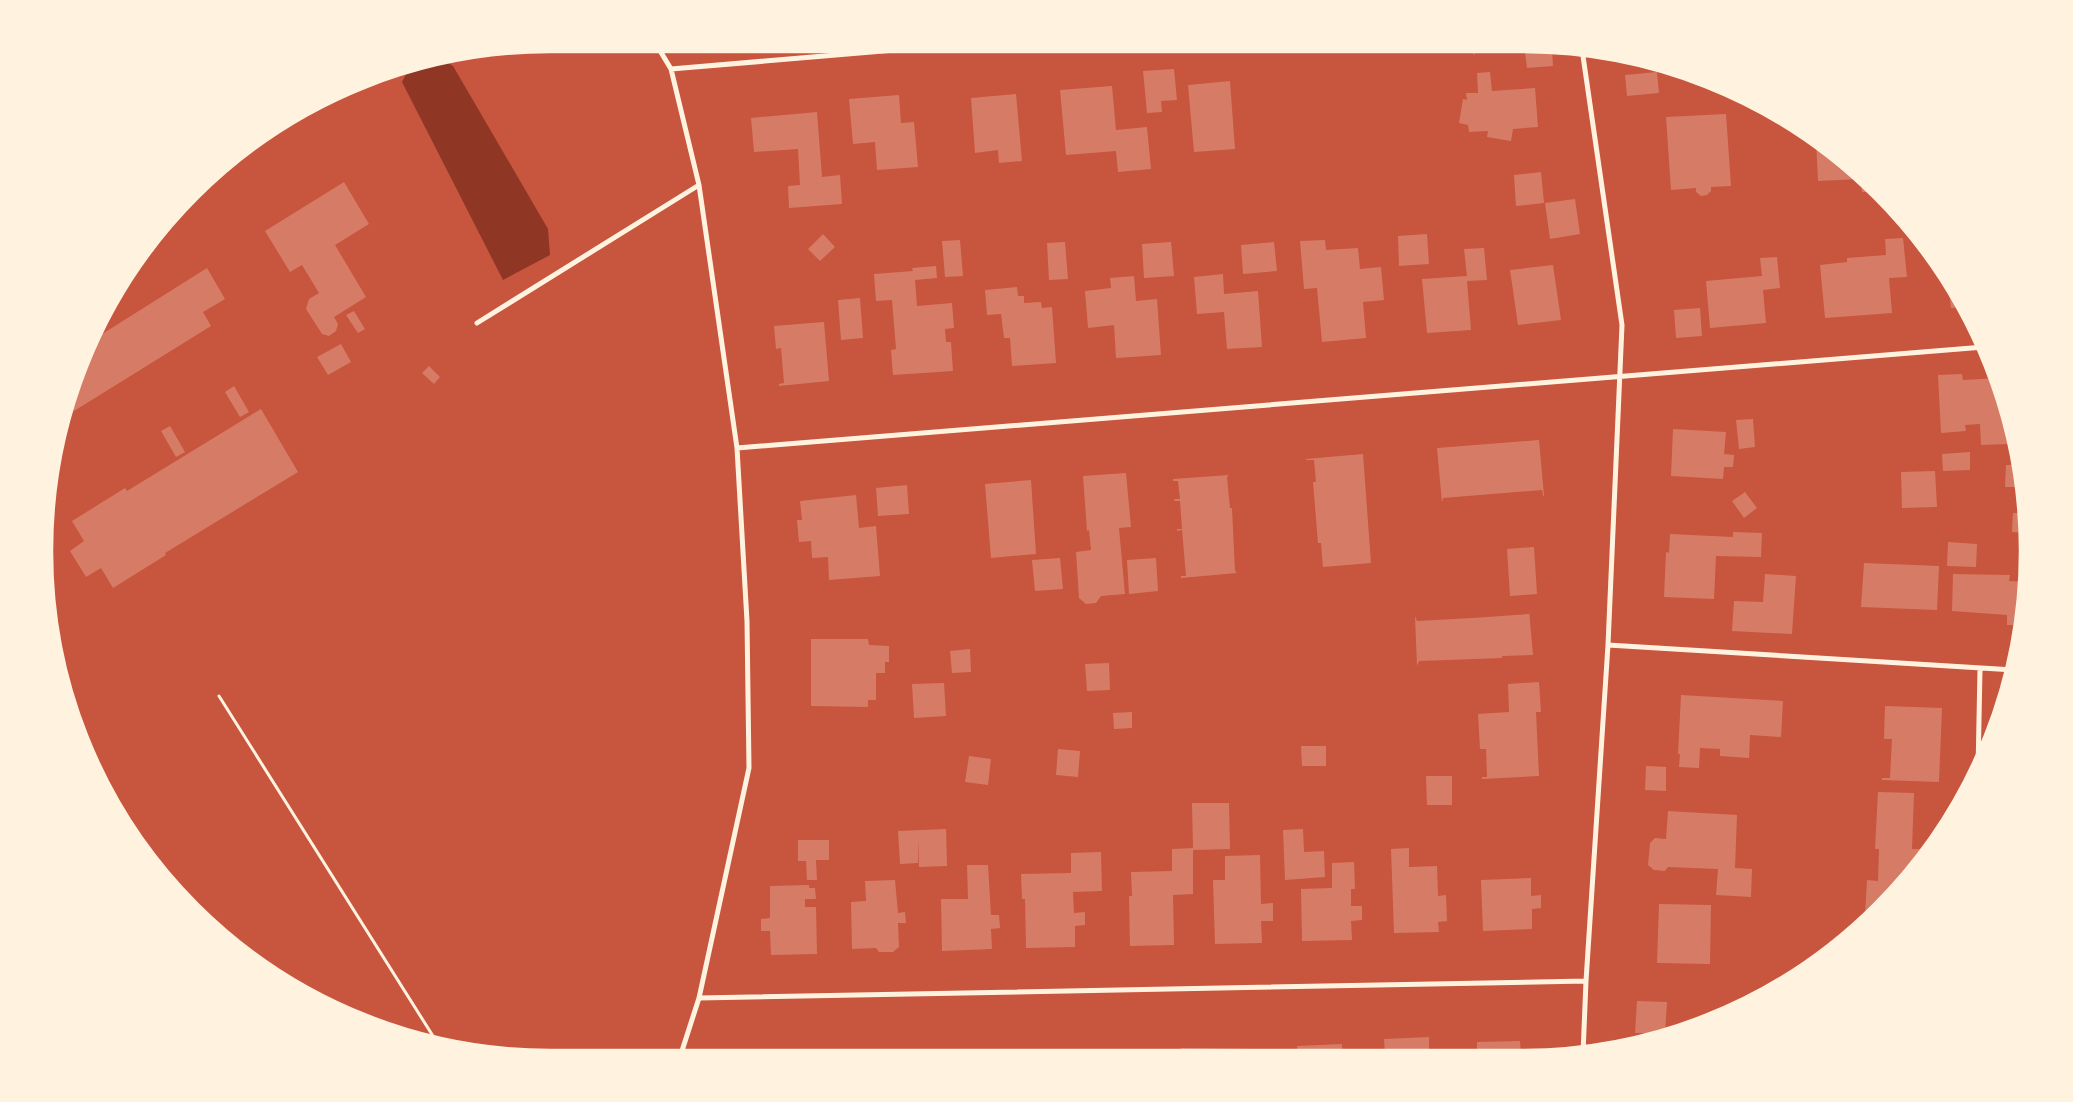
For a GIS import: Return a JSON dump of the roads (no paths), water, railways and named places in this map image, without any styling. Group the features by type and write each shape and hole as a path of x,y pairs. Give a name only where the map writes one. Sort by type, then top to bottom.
{"street":[{"path":"661,52 671,69 699,185 737,448 747,621 750,768 699,998 682,1050"},
{"path":"671,69 864,52"},
{"path":"1583,57 1622,325 1608,645 1583,1045"},
{"path":"477,323 699,185"},
{"path":"737,448 1977,348"},
{"path":"1608,645 2006,670"},
{"path":"1978,752 1980,669"},
{"path":"699,998 1586,981"}]}
